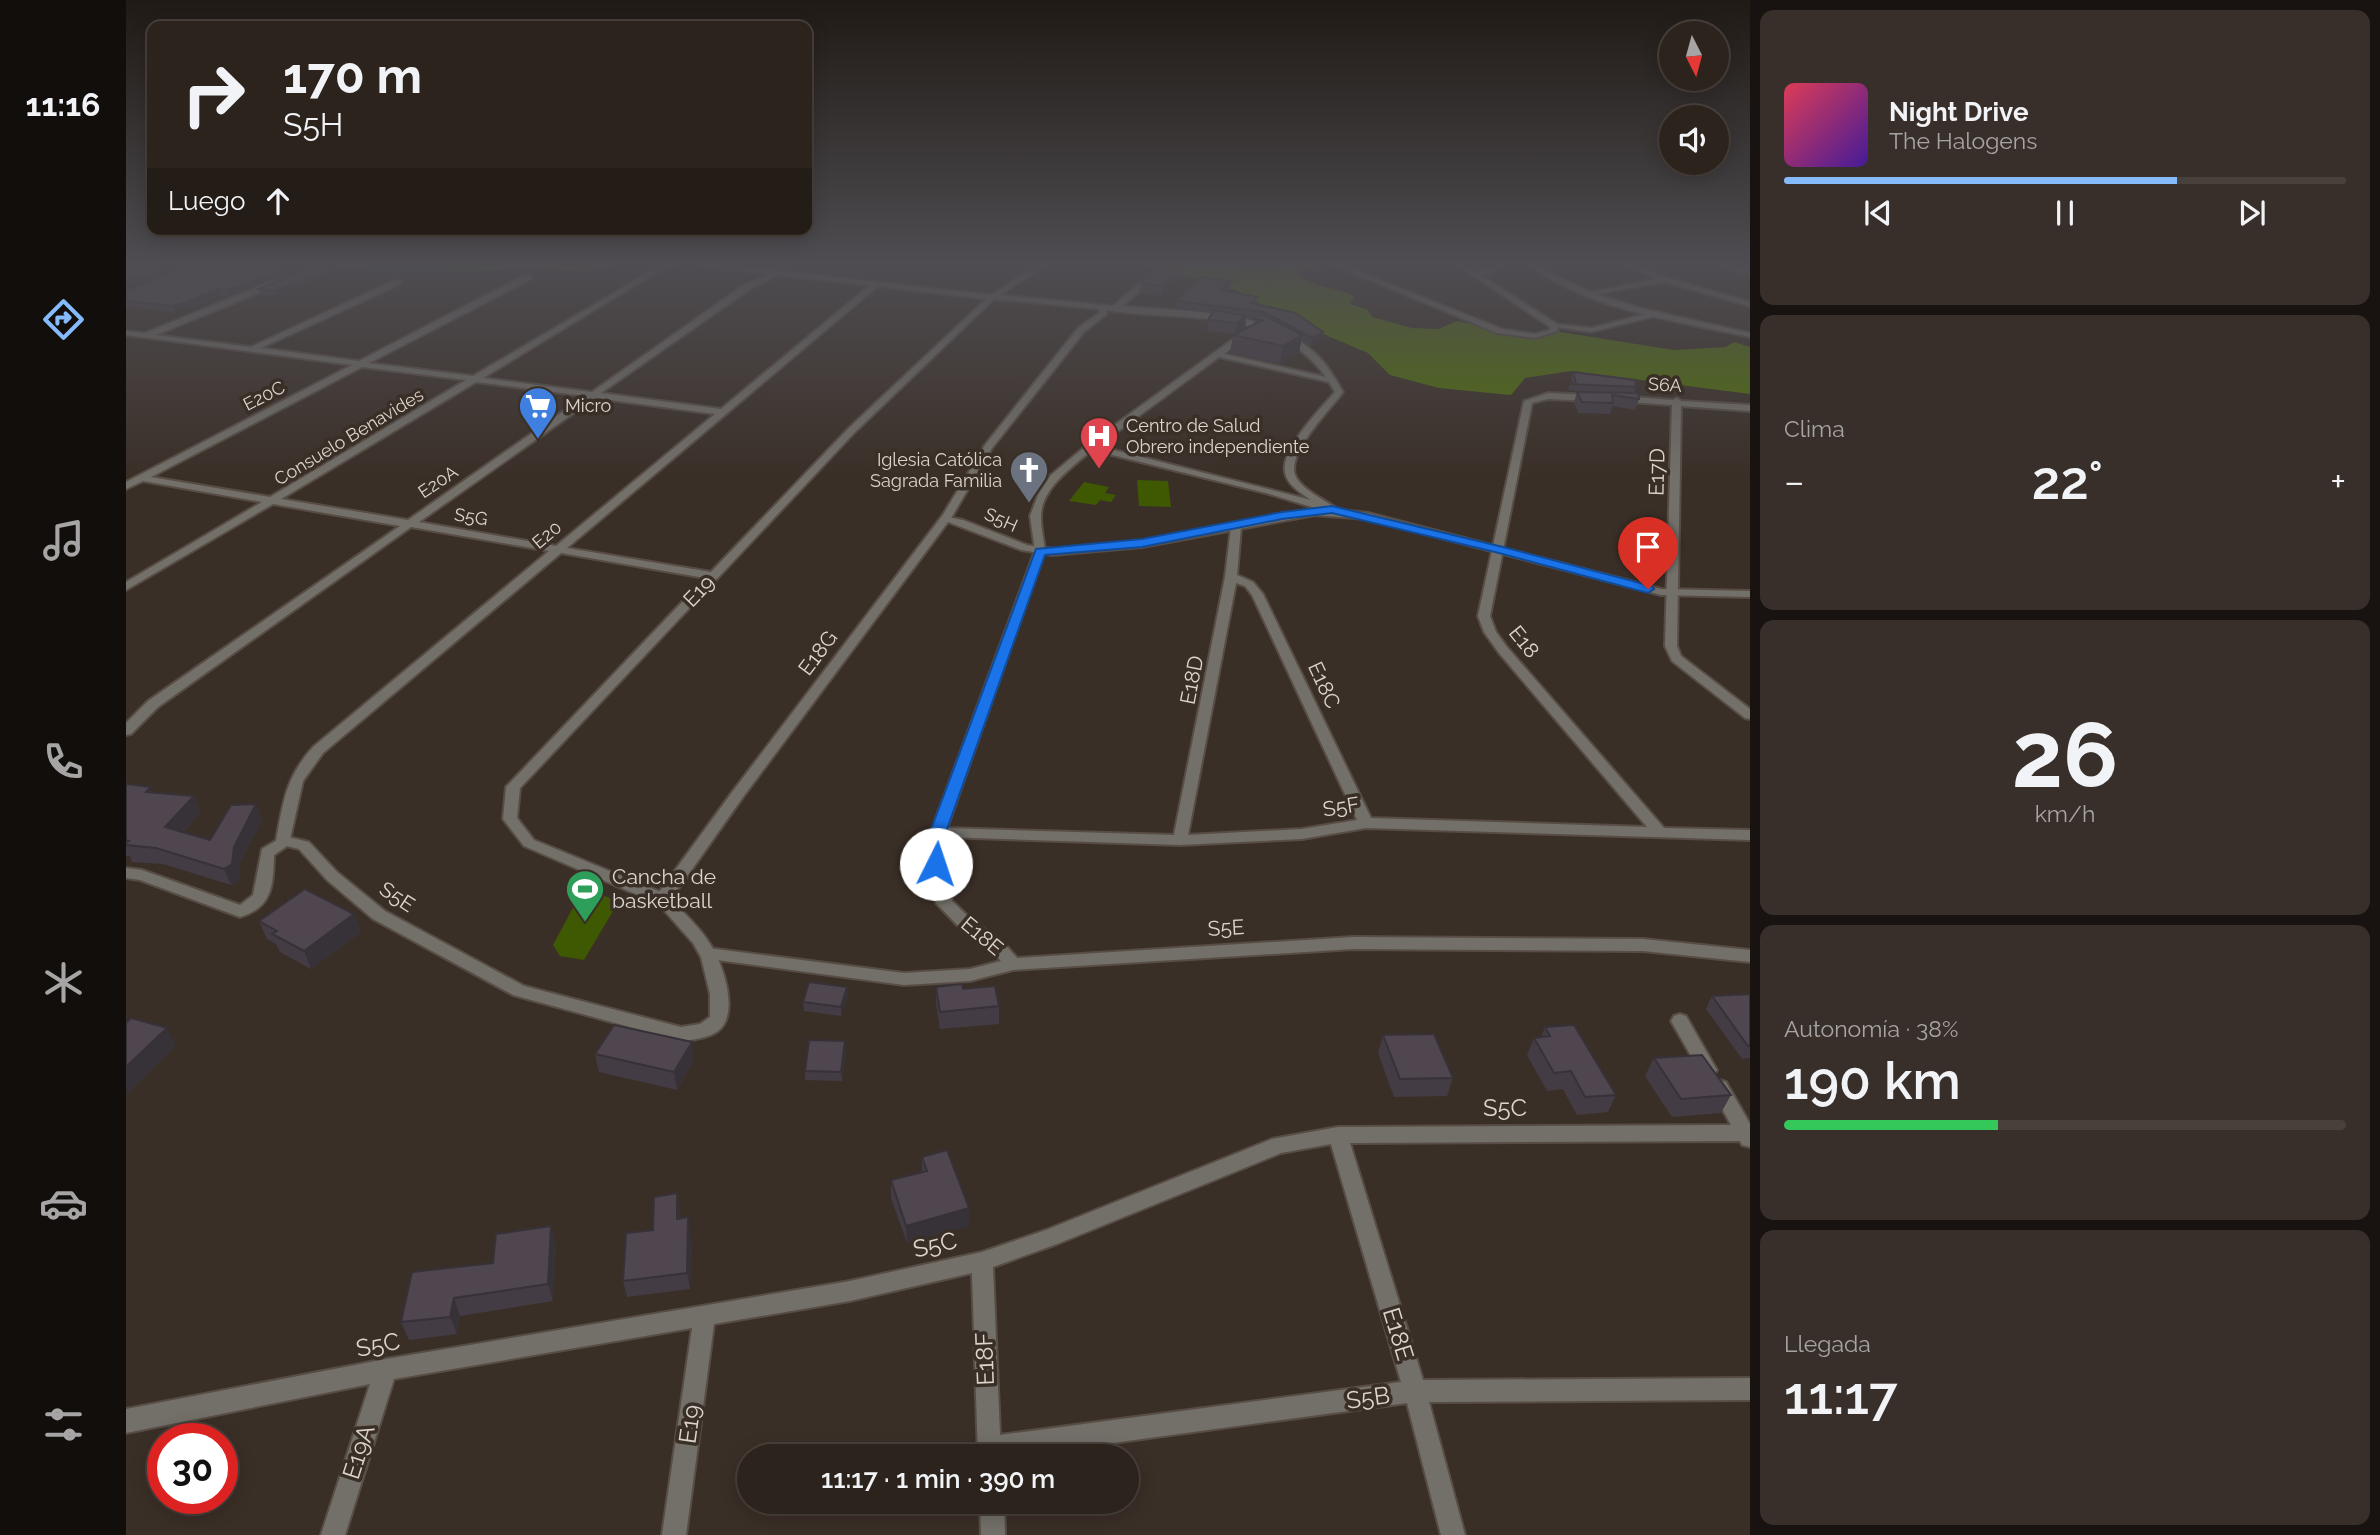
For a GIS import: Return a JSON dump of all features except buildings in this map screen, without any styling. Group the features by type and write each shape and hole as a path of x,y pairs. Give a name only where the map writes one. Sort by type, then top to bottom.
{"street":[{"path":"126,341 147,336 723,412"},
{"path":"253,349 282,336"},
{"name":"E20C","path":"126,486 418,336"},
{"name":"Consuelo Benavides","path":"126,587 548,336"},
{"name":"E20A","path":"126,732 153,704 680,336"},
{"name":"E20","path":"284,841 294,782 310,758 814,336"},
{"name":"E19","path":"662,899 529,843 510,820 513,787 852,430 951,336"},
{"name":"E18G","path":"662,899 946,518 988,447 1076,336"},
{"name":"E18E","path":"1013,964 998,946 969,927 944,903 936,864 938,832 1040,551 1035,516 1043,495 1055,477 1090,447 1244,336"},
{"path":"1285,336 1310,351 1334,381 1339,392 1292,453 1288,466 1290,476 1332,510"},
{"path":"1219,355 1334,381"},
{"name":"E18","path":"1600,398 1536,398 1528,401 1484,616 1490,632 1659,831"},
{"name":"S6A","path":"1613,399 1677,401 1750,408"},
{"name":"E17D","path":"1677,401 1671,646 1676,658 1750,715"},
{"path":"1090,447 1269,491 1332,510 1498,549 1576,572 1674,593 1750,594"},
{"name":"S5G","path":"141,478 713,576"},
{"name":"S5H","path":"946,518 974,527 1018,547 1040,551 1128,545 1236,527 1282,516 1332,510"},
{"name":"E18D","path":"1180,840 1231,577 1236,527"},
{"name":"E18C","path":"1231,577 1248,584 1257,594 1366,823"},
{"name":"S5F","path":"938,832 1180,840 1302,834 1366,823 1750,835"},
{"path":"126,873 142,875 232,909 246,910 258,903 262,894 267,853 284,841"},
{"name":"S5E","path":"284,841 304,845 332,876 379,915 519,991 681,1034 701,1033 715,1025 721,1013 709,954 904,979 970,975 1013,964 1353,943 1643,945 1750,956"},
{"path":"662,899 709,954"},
{"path":"1680,1021 1748,1136"},
{"name":"E18E","path":"1338,1135 1415,1391 1453,1535"},
{"name":"S5C","path":"126,1421 386,1370 850,1291 982,1261 1050,1238 1279,1145 1338,1135 1748,1136"},
{"name":"E18F","path":"982,1261 989,1444"},
{"name":"E19","path":"674,1535 705,1314"},
{"name":"E19A","path":"333,1535 386,1370"},
{"name":"S5B","path":"1045,1444 1415,1391 1750,1389"},
{"path":"992,1514 993,1535"}],"green space":[{"path":"1327,336 1583,336 1674,350 1726,347 1734,342 1750,347 1750,394 1571,371 1525,378 1511,395 1439,388 1390,375 1368,353"},
{"path":"1137,480 1168,481 1171,507 1139,506"},
{"path":"1084,482 1109,487 1105,493 1116,495 1111,502 1100,500 1096,505 1069,501"},
{"name":"Cancha de basketball","path":"583,889 619,901 584,960 560,956 553,945"}],"place":[{"name":"Micro","path":"538,440"},
{"name":"Centro de Salud Obrero independiente","path":"1099,470"},
{"name":"Iglesia Católica Sagrada Familia","path":"1029,504"},
{"name":"Cancha de basketball","path":"585,923"}],"route":[{"path":"936,864 938,832 1040,551 1087,550 1142,543 1282,516 1332,510 1368,516 1648,589"}]}
